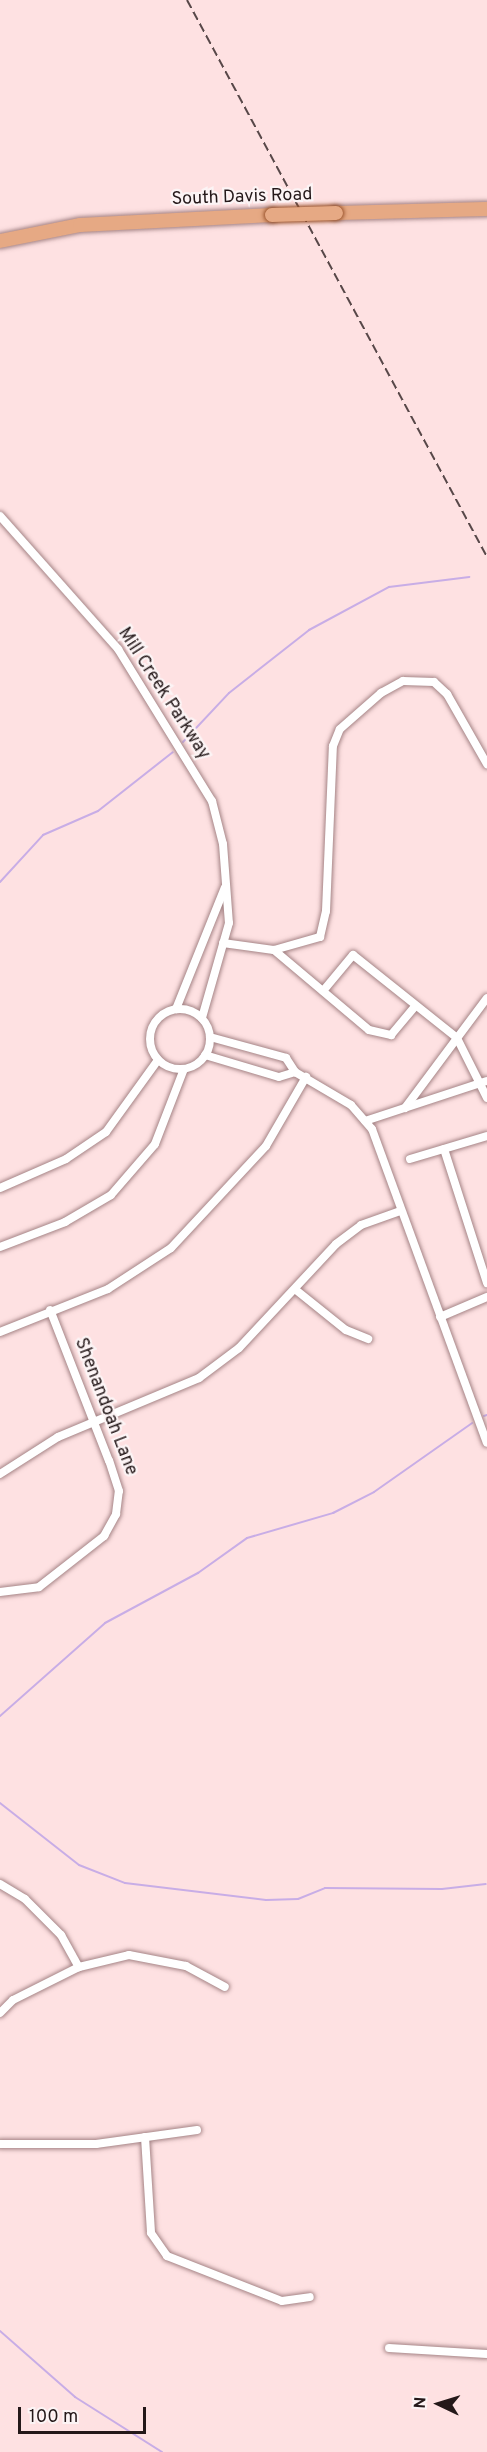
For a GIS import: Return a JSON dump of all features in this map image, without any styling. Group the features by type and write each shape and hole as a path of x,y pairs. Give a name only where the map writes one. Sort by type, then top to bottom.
{"main road":[{"name":"South Davis Road","path":"0,241 80,225 272,215 487,209"}],"street":[{"name":"Mill Creek Parkway","path":"0,516 118,649 212,801 224,844 229,923 202,1018"},
{"path":"223,943 274,950 320,937 325,928 333,746 360,708 403,681 434,682 447,694 487,764"},
{"path":"176,1009 225,886"},
{"path":"274,950 381,1035 392,1035 415,1006"},
{"path":"323,991 353,955 457,1038 484,1082 487,1098"},
{"path":"405,1108 487,998"},
{"path":"0,1188 66,1159 106,1132 158,1060 151,1032 162,1015 176,1009 202,1018 210,1037 205,1055 184,1069 155,1144 111,1195 65,1222 0,1247"},
{"path":"210,1037 286,1058 295,1072 342,1098 365,1121 487,1443"},
{"path":"205,1055 279,1077 295,1072"},
{"path":"158,1060 184,1069"},
{"path":"0,1332 50,1310 108,1289 171,1248 266,1146 306,1077"},
{"path":"365,1121 484,1082"},
{"path":"410,1159 487,1136"},
{"path":"444,1149 487,1283"},
{"path":"0,1474 58,1437 199,1378 239,1348 296,1290 336,1244 361,1226 400,1211"},
{"path":"296,1290 346,1330 368,1339"},
{"path":"440,1317 487,1297"},
{"name":"Shenandoah Lane","path":"0,1592 39,1587 104,1536 116,1514 119,1491 50,1310"},
{"path":"0,1884 25,1899 60,1935 79,1967"},
{"path":"0,2013 13,2000 79,1967 129,1955 162,1959 211,1975 225,1987"},
{"path":"0,2144 96,2144 197,2130"},
{"path":"145,2137 151,2233 167,2256 282,2301 310,2297"},
{"path":"389,2348 487,2354"}],"waterway":[{"path":"183,742 229,693 309,630 389,587 469,577"},
{"path":"0,882 43,835 98,811 173,752"},
{"path":"0,1716 105,1623 198,1573 247,1538 333,1513 374,1492 472,1423"},
{"path":"0,1803 79,1865 125,1883 266,1900 298,1899 325,1888 442,1889 486,1884"},
{"path":"0,2331 75,2397 162,2452"}],"railway":[{"path":"187,0 487,557"}]}
